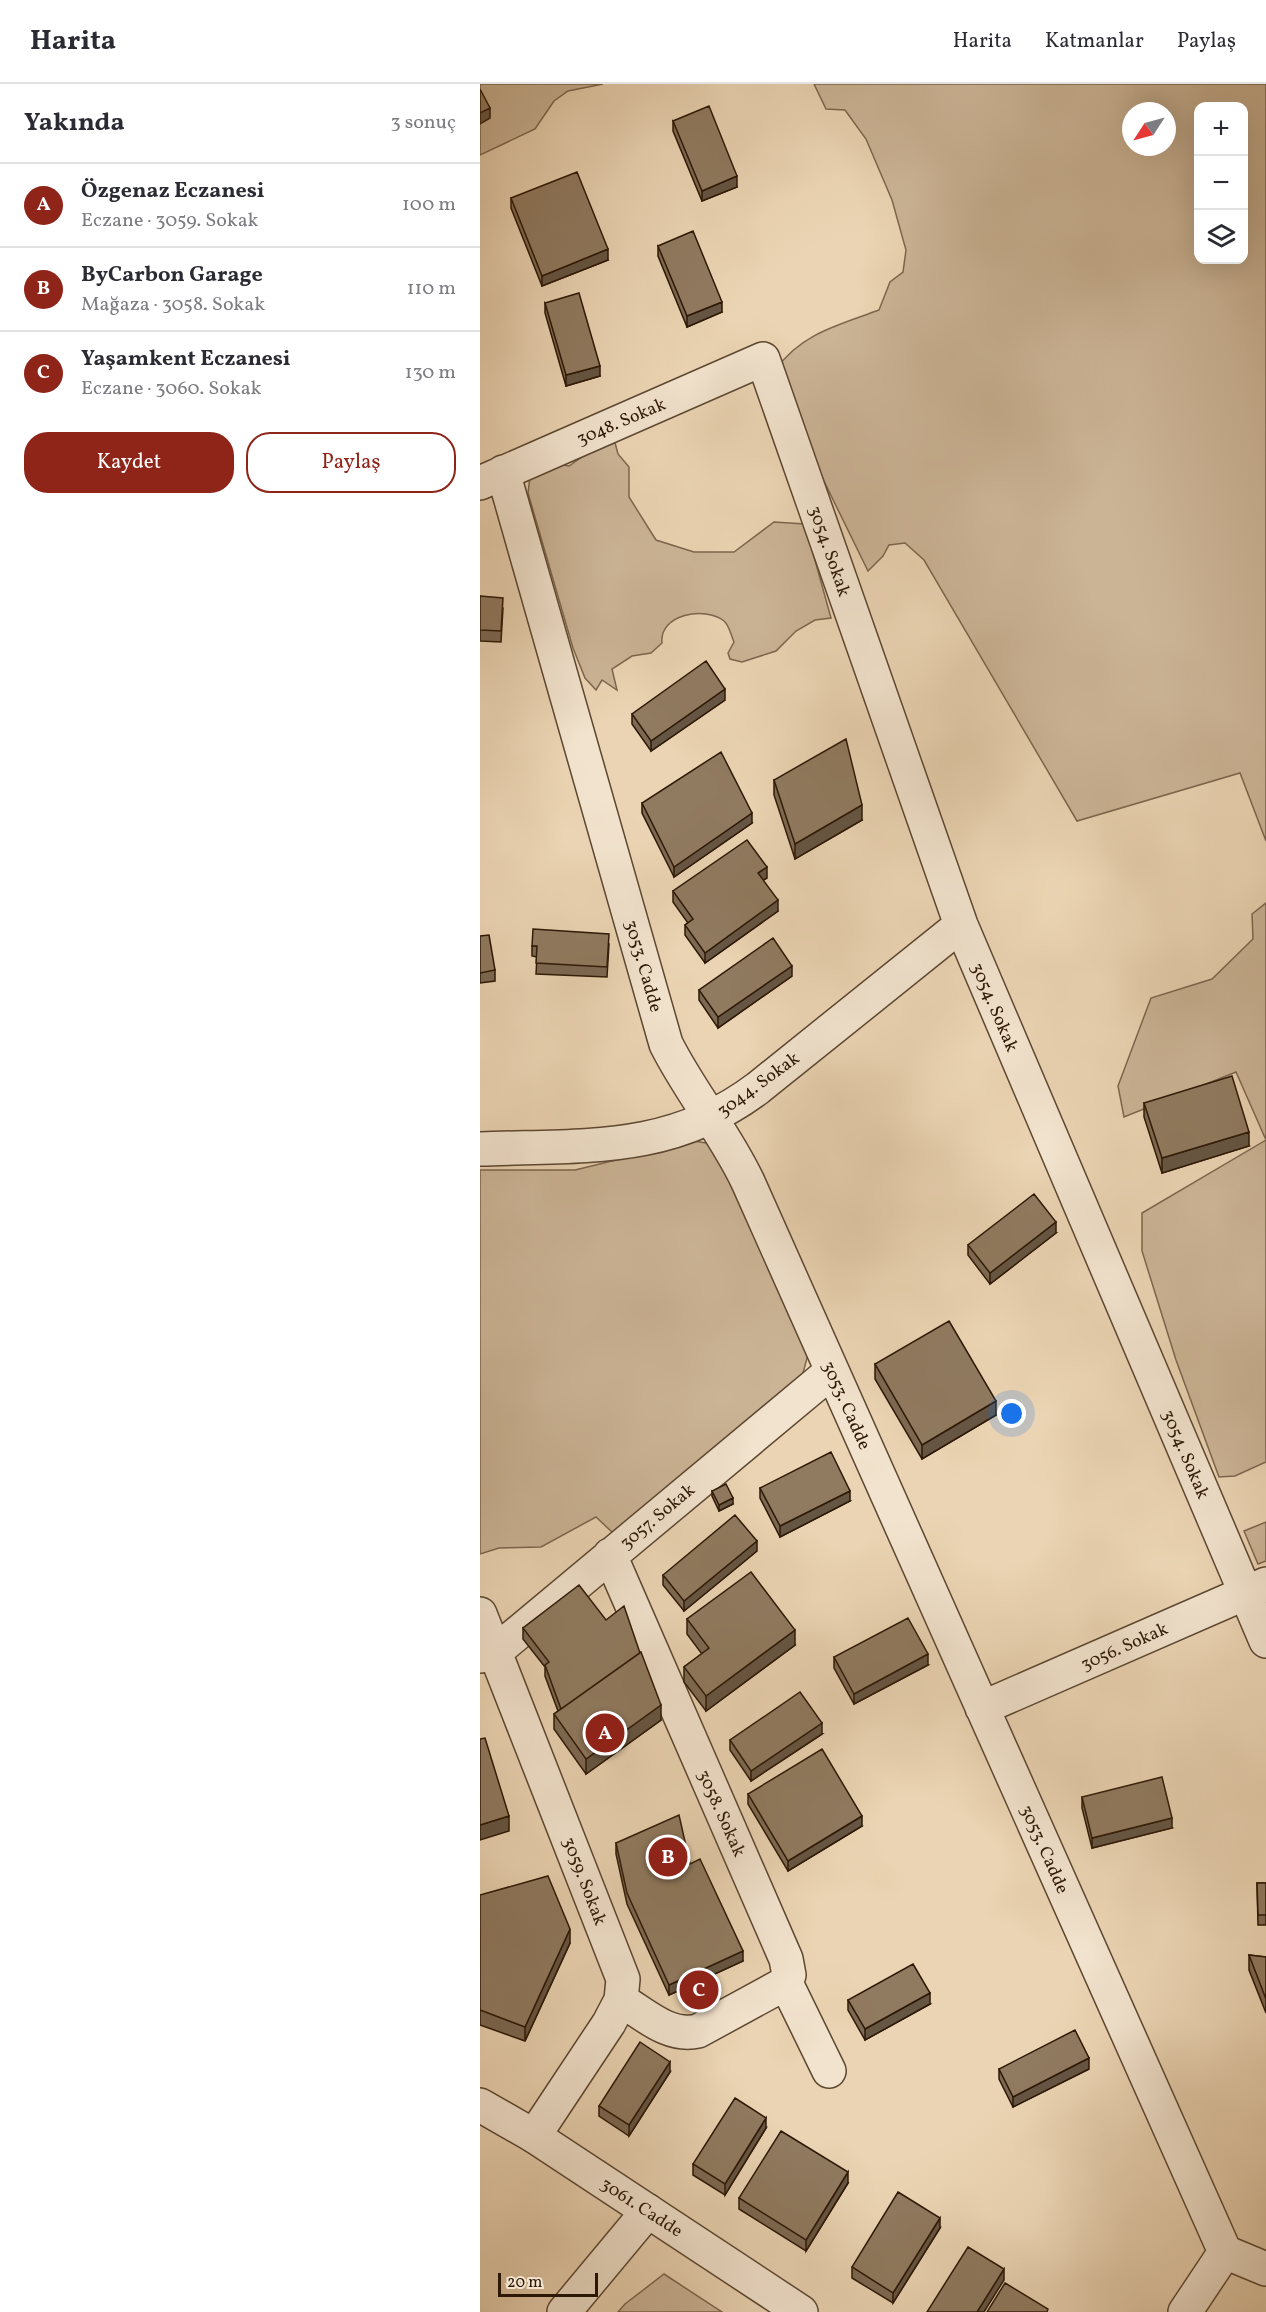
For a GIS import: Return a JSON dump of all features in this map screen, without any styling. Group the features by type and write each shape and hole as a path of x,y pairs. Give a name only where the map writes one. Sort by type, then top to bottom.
{"street":[{"name":"3048. Sokak","path":"491,478 763,359"},
{"name":"3054. Sokak","path":"763,359 961,926 1256,1588 1266,1641"},
{"name":"3053. Cadde","path":"491,478 666,1044 683,1077 740,1166 1225,2252"},
{"name":"3044. Sokak","path":"480,1149 630,1143 682,1131 710,1119 758,1088 961,926"},
{"name":"3057. Sokak","path":"488,1654 832,1371"},
{"name":"3058. Sokak","path":"610,1555 786,1959 789,1975 786,1983 829,2071"},
{"name":"3056. Sokak","path":"982,1708 1256,1588"},
{"name":"3059. Sokak","path":"480,1614 488,1654 623,1979 621,2000"},
{"path":"534,2136 609,2023 621,2000 669,2030 689,2033 698,2031 786,1983"},
{"name":"3061. Cadde","path":"480,2105 534,2136 801,2312"},
{"path":"564,2312 648,2211"},
{"path":"1185,2312 1225,2252 1266,2269"}],"shaded area":[{"path":"480,84 603,84 568,91 554,101 535,129 480,155"},
{"path":"814,84 1266,84 1266,841 1240,773 1077,821 924,560 905,543 889,545 883,556 868,571 795,422 776,369 786,357 809,338 879,310 890,282 903,272 906,250 892,200 866,139 845,110 826,109"},
{"path":"613,435 618,454 629,467 629,497 656,540 694,552 734,552 774,522 805,524 831,618 815,620 796,631 776,651 742,662 730,659 728,653 734,642 724,621 706,614 675,619 663,633 662,643 651,653 632,656 612,669 617,690 602,680 596,690 585,678 573,648 528,493 530,477 544,462 569,466"},
{"path":"1266,903 1266,1140 1236,1072 1124,1117 1118,1086 1151,998 1212,979 1253,939 1252,914"},
{"path":"1266,1140 1266,1462 1235,1476 1219,1477 1176,1360 1142,1251 1142,1213"},
{"path":"694,1141 706,1143 732,1168 810,1347 803,1373 613,1533 596,1517 541,1547 499,1548 480,1554 480,1170 575,1170"},
{"path":"1266,1522 1266,1561 1258,1564 1244,1531"},
{"path":"664,2274 722,2312 618,2312"}],"building":[{"path":"480,89 490,108 480,113"},
{"path":"709,106 737,176 702,191 673,121"},
{"path":"577,172 608,249 542,276 511,198"},
{"path":"693,231 722,302 687,316 658,246"},
{"path":"579,293 600,366 566,375 545,303"},
{"path":"480,596 503,598 501,631 480,630"},
{"path":"706,661 725,689 651,741 632,714"},
{"path":"846,739 862,805 795,844 774,780"},
{"path":"721,752 752,813 674,867 642,803"},
{"path":"747,840 767,867 758,873 778,900 705,953 685,925 693,919 673,891"},
{"path":"533,929 609,934 607,967 536,963 537,946 532,946"},
{"path":"489,935 495,970 480,973 480,936"},
{"path":"773,938 792,966 718,1017 699,990"},
{"path":"1232,1076 1249,1132 1162,1158 1144,1103"},
{"path":"1034,1194 1056,1222 990,1273 968,1245"},
{"path":"949,1321 996,1401 922,1445 875,1364"},
{"path":"831,1452 850,1491 780,1526 760,1488"},
{"path":"726,1484 733,1498 719,1505 712,1491"},
{"path":"735,1515 757,1541 684,1601 663,1575"},
{"path":"751,1572 795,1630 706,1696 684,1667 709,1648 687,1619"},
{"path":"579,1585 606,1620 624,1606 640,1653 561,1709 545,1665 549,1662 523,1628"},
{"path":"908,1618 928,1654 854,1694 834,1657"},
{"path":"641,1652 661,1705 586,1759 554,1714"},
{"path":"800,1692 822,1723 751,1771 730,1740"},
{"path":"485,1738 509,1816 480,1825 480,1739"},
{"path":"822,1749 862,1816 788,1861 748,1794"},
{"path":"1162,1777 1172,1818 1092,1838 1082,1797"},
{"path":"679,1815 690,1864 700,1859 743,1951 669,1985 627,1893 616,1843"},
{"path":"548,1876 570,1929 525,2027 480,2010 480,1895"},
{"path":"1257,1883 1266,1883 1266,1915 1258,1915"},
{"path":"1249,1955 1266,1957 1266,1999"},
{"path":"913,1964 930,1993 865,2029 848,2000"},
{"path":"1075,2030 1089,2058 1013,2097 999,2069"},
{"path":"640,2042 670,2062 629,2125 599,2106"},
{"path":"735,2098 766,2118 725,2184 693,2164"},
{"path":"781,2131 848,2172 806,2240 739,2198"},
{"path":"898,2192 940,2218 893,2293 852,2267"},
{"path":"968,2247 1004,2269 977,2312 927,2312"},
{"path":"1005,2283 1048,2309 1047,2312 987,2312"}],"place":[{"name":"Özgenaz Eczanesi","path":"605,1733"},
{"name":"ByCarbon Garage","path":"668,1857"},
{"name":"Yaşamkent Eczanesi","path":"699,1990"}]}
